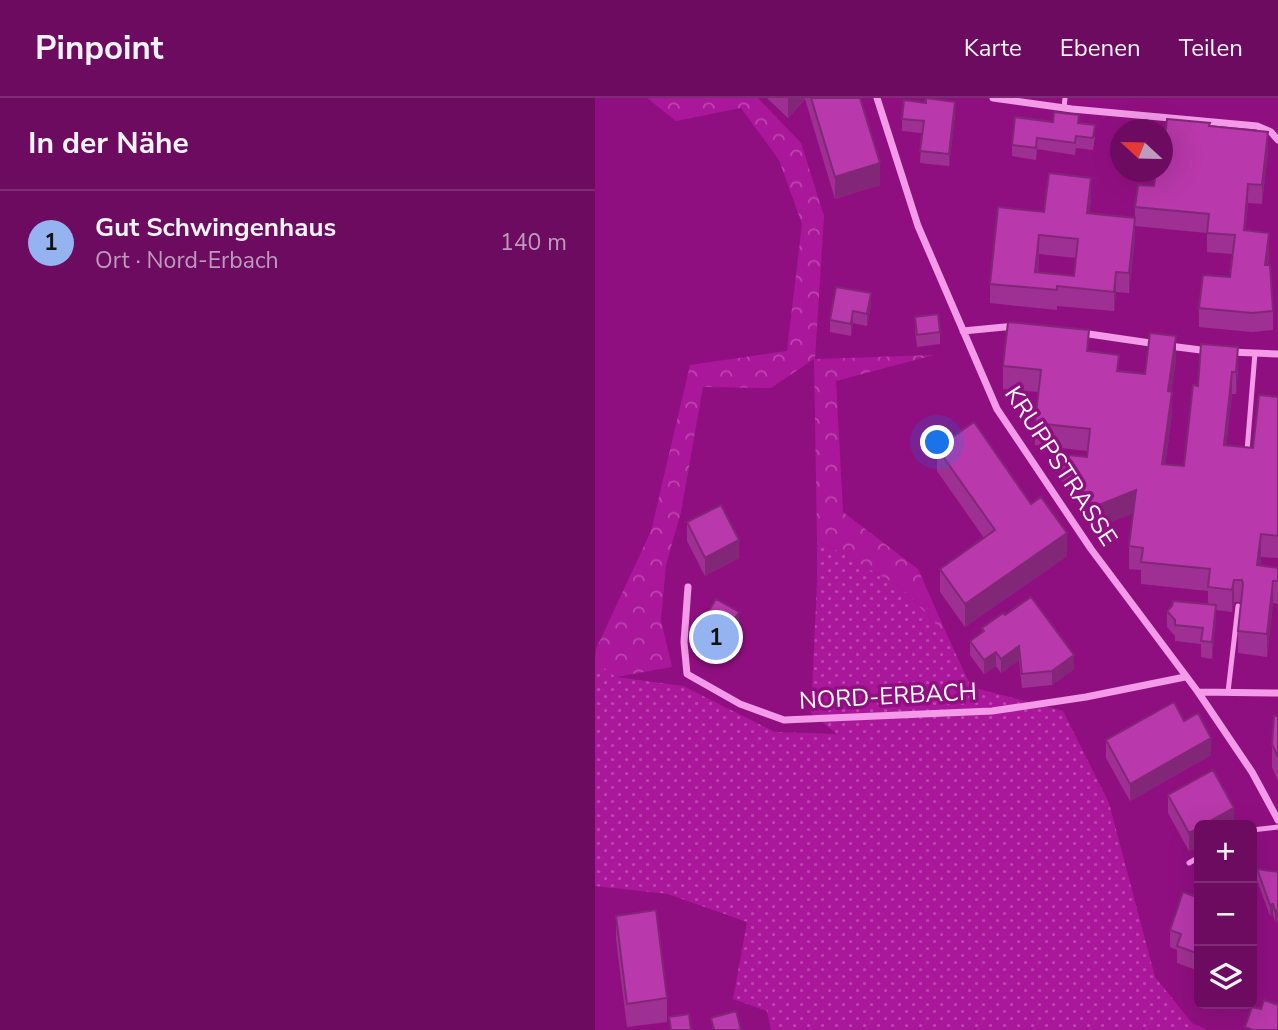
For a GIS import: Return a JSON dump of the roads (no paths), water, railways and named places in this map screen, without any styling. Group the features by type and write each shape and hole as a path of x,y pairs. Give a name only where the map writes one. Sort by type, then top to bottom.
{"street":[{"name":"KRUPPSTRASSE","path":"877,98 918,226 987,390 1007,426 1091,549 1198,692 1252,772 1278,820"},
{"path":"993,98 1037,101 1065,108 1257,125 1277,138"},
{"path":"963,331 1027,327"},
{"path":"1076,332 1214,351"},
{"path":"1228,352 1278,354"},
{"name":"NORD-ERBACH","path":"688,587 684,642 687,674 740,704 784,720 992,711 1086,697 1185,677"},
{"path":"1198,692 1278,693"}],"lane":[{"path":"1065,98 1065,108"},
{"path":"1247,452 1255,353"},
{"path":"1228,692 1238,606"},
{"path":"1257,829 1278,827"},
{"path":"1189,863 1194,860"}],"place":[{"name":"Gut Schwingenhaus","path":"716,637"}]}
